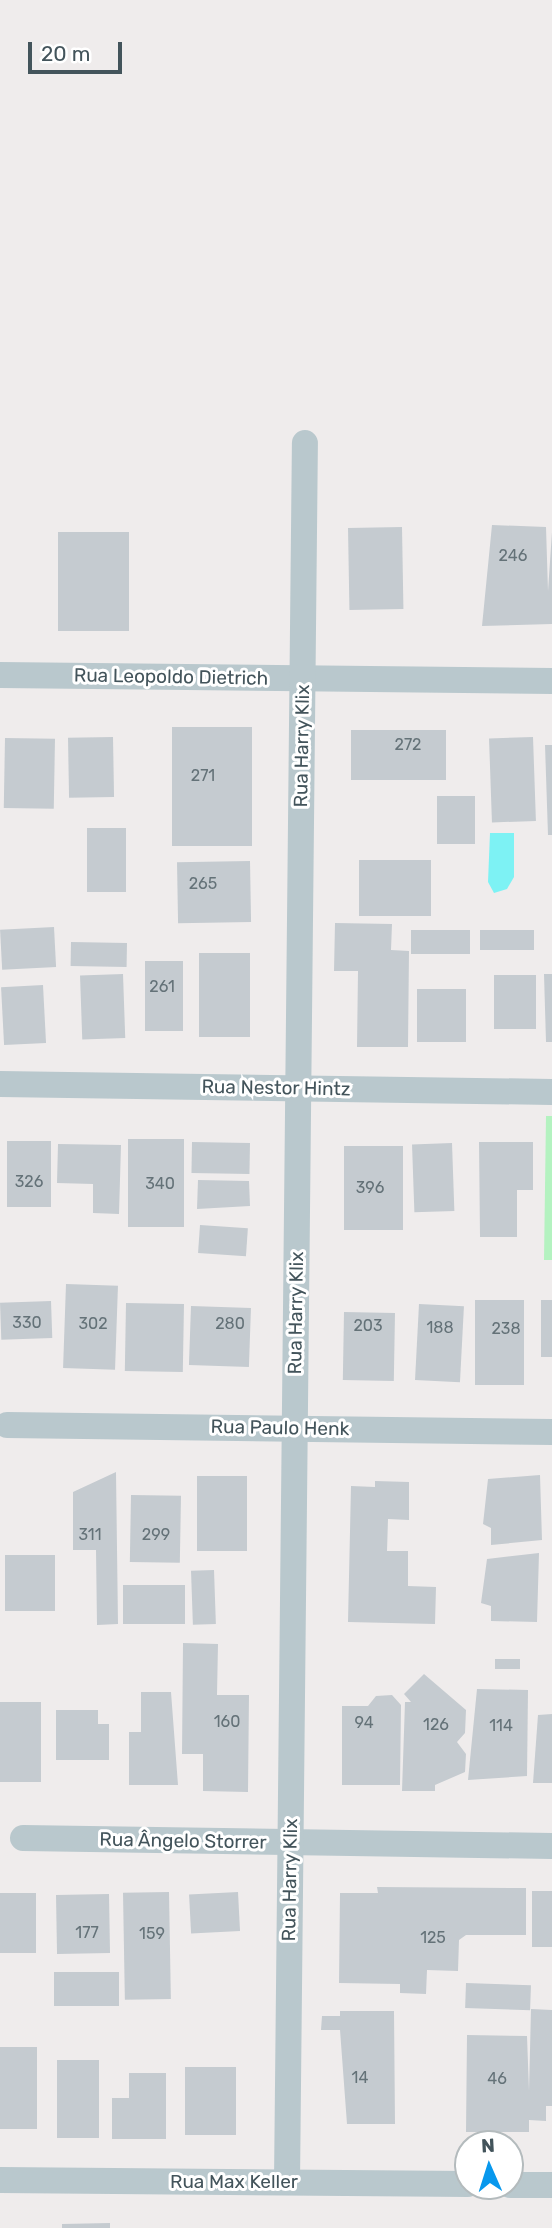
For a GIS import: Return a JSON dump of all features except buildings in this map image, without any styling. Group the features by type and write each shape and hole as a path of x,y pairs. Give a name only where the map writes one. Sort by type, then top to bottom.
{"street":[{"name":"Rua Harry Klix","path":"287,2182 305,443"},
{"name":"Rua Leopoldo Dietrich","path":"0,675 552,681"},
{"name":"Rua Nestor Hintz","path":"0,1084 552,1092"},
{"name":"Rua Paulo Henk","path":"7,1425 552,1432"},
{"name":"Rua Ângelo Storrer","path":"23,1838 552,1846"},
{"name":"Rua Max Keller","path":"0,2180 454,2184"},
{"path":"524,2185 552,2185"}],"green space":[{"path":"546,1116 552,1116 552,1260 544,1260"}],"water":[{"path":"490,833 514,833 514,877 507,889 494,893 488,882"}]}
